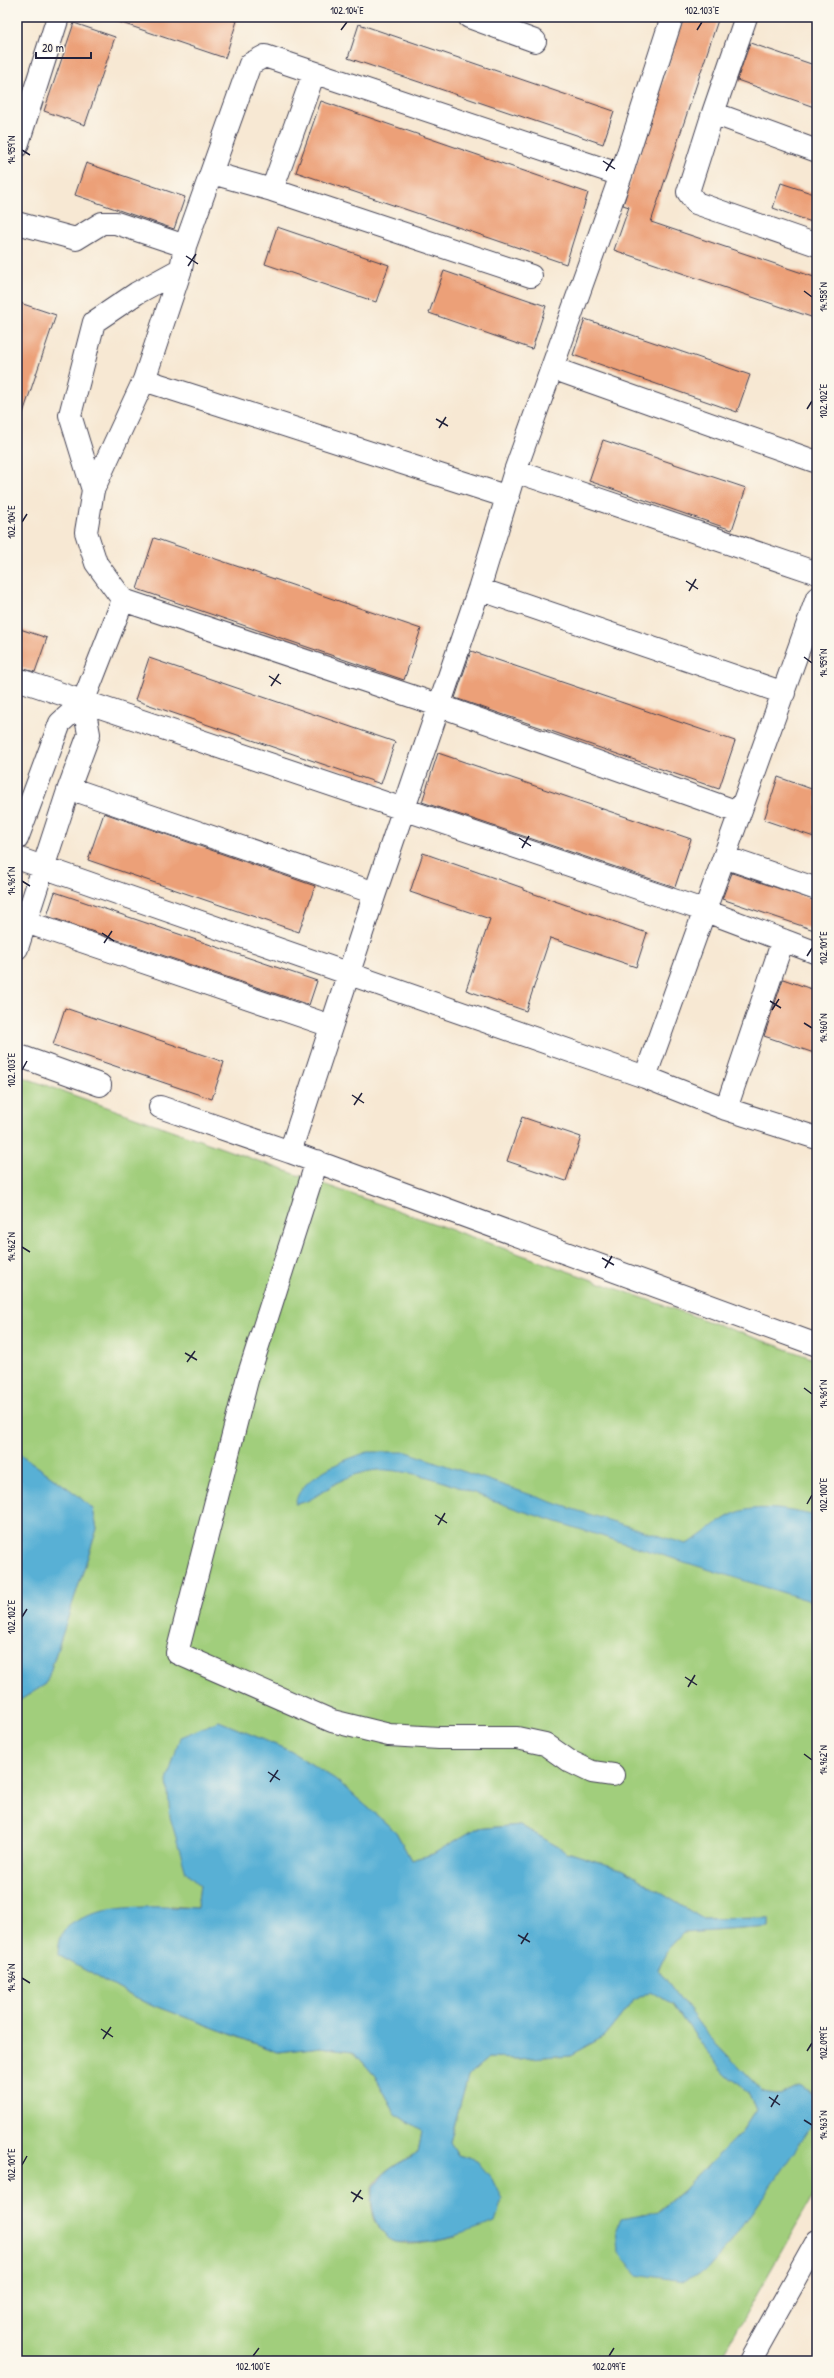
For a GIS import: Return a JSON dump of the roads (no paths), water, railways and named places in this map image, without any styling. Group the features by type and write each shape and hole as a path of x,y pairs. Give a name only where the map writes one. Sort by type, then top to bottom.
{"street":[{"path":"17,146 58,17"},
{"path":"469,17 535,41"},
{"path":"290,1152 374,893 479,589 515,471 621,175 672,17"},
{"path":"746,17 688,192 696,203 817,245"},
{"path":"621,175 265,56 250,64 185,246 181,269 144,380 93,490 86,532 96,563 123,600 438,705 738,812"},
{"path":"272,190 314,72"},
{"path":"714,113 817,151"},
{"path":"212,173 272,190 531,276"},
{"path":"17,223 76,239 102,223 116,223 185,246"},
{"path":"93,490 70,415 94,322 137,293 181,269"},
{"path":"552,368 817,462"},
{"path":"144,380 508,497"},
{"path":"515,471 817,574"},
{"path":"479,589 784,693"},
{"path":"645,1077 706,911 738,812 784,693 817,598"},
{"path":"17,839 60,723 83,702 123,600"},
{"path":"17,679 706,911 817,953"},
{"path":"17,948 44,869 68,788 89,734 83,702"},
{"path":"68,788 374,893"},
{"path":"724,857 817,889"},
{"path":"17,858 44,869 645,1077 726,1109 817,1138"},
{"path":"26,922 331,1026"},
{"path":"726,1109 783,940"},
{"path":"17,1056 100,1085"},
{"path":"160,1107 317,1161 817,1345"},
{"path":"317,1161 247,1380 177,1653 332,1721 389,1735 439,1738 517,1738 544,1744 569,1761 592,1772 613,1775"},
{"path":"750,2361 817,2241"}],"water":[{"path":"17,1452 76,1494 93,1509 97,1529 46,1684 17,1702"},
{"path":"368,1452 407,1452 569,1508 686,1544 696,1539 724,1519 735,1513 746,1510 769,1508 817,1516 817,1603 522,1511 420,1475 384,1470 370,1471 348,1477 309,1500 295,1504 305,1485 314,1477 324,1470"},
{"path":"219,1721 290,1751 335,1779 396,1832 411,1860 433,1854 475,1829 520,1825 567,1852 624,1870 703,1919 769,1918 769,1927 683,1933 668,1949 658,1969 706,2033 763,2092 780,2095 798,2086 816,2098 818,2107 816,2120 734,2239 705,2271 684,2281 636,2274 618,2252 616,2230 621,2218 659,2211 686,2188 742,2131 756,2110 749,2094 725,2073 699,2042 672,2004 651,1991 633,2001 605,2036 570,2055 518,2059 489,2058 468,2076 450,2142 458,2155 477,2161 492,2179 502,2200 495,2222 440,2239 418,2242 398,2242 387,2237 378,2225 372,2205 372,2195 381,2177 398,2164 418,2153 422,2130 396,2114 375,2076 353,2051 320,2047 278,2052 137,1999 58,1955 60,1939 64,1931 70,1925 98,1912 114,1909 148,1907 197,1908 200,1885 186,1872 170,1817 167,1781 180,1737"}]}
